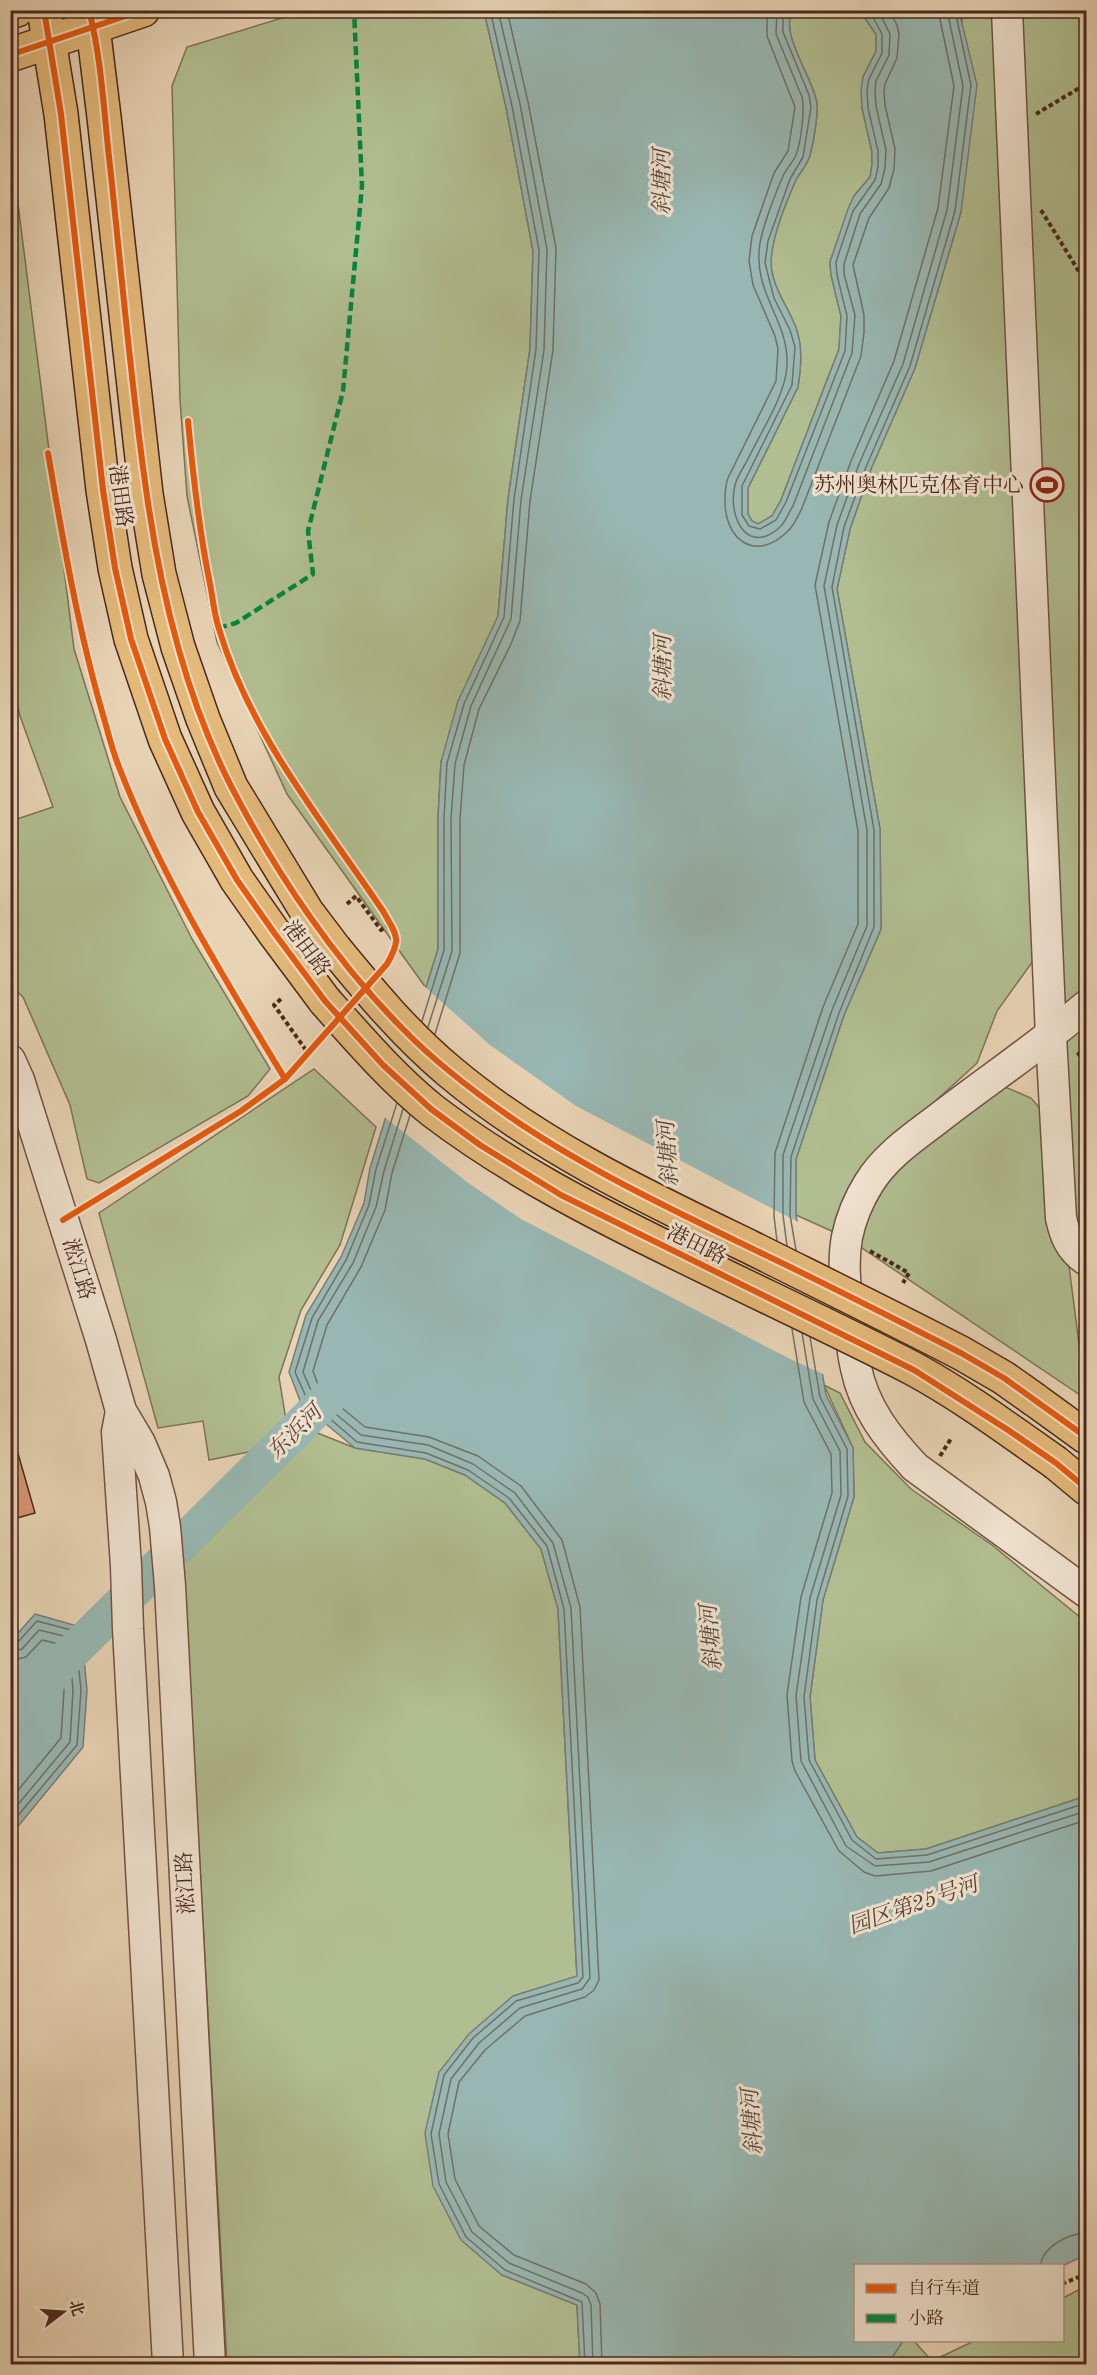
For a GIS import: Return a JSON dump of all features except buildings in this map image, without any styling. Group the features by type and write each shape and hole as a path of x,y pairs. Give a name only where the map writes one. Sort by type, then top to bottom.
{"main road":[{"path":"10,12 17,10"},
{"path":"10,55 47,26 143,10"},
{"name":"港田路","path":"91,19 146,494 159,574 178,647 202,718 231,787 300,902 377,1001 426,1051 521,1124 664,1206 961,1353 1004,1378 1086,1437"},
{"name":"港田路","path":"47,26 61,114 103,490 115,568 131,639 165,740 198,812 237,880 275,934 325,1000 383,1065 431,1109 480,1145 523,1173 618,1224 914,1370 961,1398 1056,1463 1086,1488"}],"street":[{"path":"1007,10 1051,1036 1061,1218 1065,1236 1074,1251 1086,1260"},
{"path":"1086,1006 1051,1036 972,1092 897,1150 883,1165 870,1182 855,1211 847,1238 844,1273 855,1368 865,1398 877,1422 915,1467 1086,1592"},
{"name":"淞江路","path":"10,1060 19,1080 81,1274 121,1411 140,1443 154,1476 165,1527 170,1586 210,2364"},
{"name":"淞江路","path":"121,1411 117,1432 168,2364"},
{"path":"128,1641 173,1649"}],"path":[{"path":"1027,119 1086,84"},
{"path":"1037,204 1086,283"},
{"path":"347,904 356,896 381,930 389,921 396,933"},
{"path":"281,999 273,1005 308,1053"},
{"path":"300,1061 316,1044"},
{"path":"1075,1056 1086,1050"},
{"path":"868,1250 909,1273 903,1284"},
{"path":"940,1456 952,1437"},
{"path":"1064,2283 1086,2274"}],"green space":[{"path":"305,11 484,11 506,107 533,251 530,348 508,499 498,616 441,762 438,818 438,949 426,988 287,794 217,642 187,496 180,400 172,86 187,47"},
{"path":"793,11 860,11 876,34 876,51 863,77 862,108 872,152 872,166 870,177 854,196 830,262 841,316 839,349 781,500 772,516 758,524 752,521 748,514 748,488 798,387 801,365 798,335 776,287 771,269 777,230 795,182 809,158 817,116 814,94 790,31"},
{"path":"959,11 1086,11 1086,1273 1069,1266 1086,1399 847,1238 796,1215 796,1159 844,1015 881,929 880,829 837,589 850,529 871,469 915,368 961,212 962,15","holes":["1033,961 1042,1111 1031,1098 1005,1087 966,1114 883,1179 905,1129 977,1063 997,1011"]},
{"path":"16,188 74,649 120,797 192,939 270,1069 248,1096 99,1183 87,1179 70,1105 23,997 11,986 11,821 53,807 20,716 11,678 10,189"},
{"path":"314,1069 376,1127 340,1245 301,1310 279,1377 286,1420 263,1449 209,1460 203,1421 158,1428 99,1213"},
{"path":"824,1385 840,1393 865,1442 911,1489 992,1545 1086,1622 1086,1796 926,1849 878,1853 857,1837 815,1760 810,1697 823,1600 854,1497 853,1448"},
{"path":"315,1432 355,1448 425,1459 465,1475 505,1503 541,1549 558,1609 577,1977 513,1996 502,2275 577,2305 580,2364 227,2364 183,1558"},
{"path":"1086,2286 1086,2364 888,2364 902,2342 915,2342 932,2361 972,2342 1064,2342 1064,2297"}],"water":[{"path":"484,11 793,11 790,31 814,94 817,116 809,158 795,182 777,230 771,269 776,287 798,335 801,365 798,387 748,488 748,514 752,521 758,524 772,516 781,500 839,349 841,316 830,262 848,209 854,196 870,177 872,165 872,152 862,108 861,90 863,77 876,51 876,34 860,11 959,11 977,85 961,212 915,368 871,469 850,529 837,589 880,829 881,929 844,1015 796,1159 796,1215 826,1395 853,1448 854,1497 823,1600 810,1697 815,1760 857,1837 878,1853 926,1849 1086,1796 1086,2255 1064,2265 854,2264 854,2342 902,2342 888,2364 580,2364 577,2305 502,2275 461,2240 433,2186 425,2133 439,2072 469,2034 513,1996 577,1976 558,1609 541,1549 505,1503 465,1475 425,1459 355,1448 301,1403 289,1372 306,1315 341,1257 364,1203 370,1168 438,949 438,818 441,762 458,701 498,616 508,499 530,349 533,251 506,107"},
{"path":"35,1614 81,1627 87,1690 83,1747 11,1835 11,1641"}],"pier":[{"path":"424,986 490,1045 576,1106 800,1223 825,1375 521,1219 467,1182 383,1116"}],"waterway":[{"name":"东浜河","path":"10,1728 62,1662 340,1386 349,1384"}],"marked path":[{"path":"218,628 236,623 313,574 308,531 343,391 362,186 354,10"}],"cycle path":[{"path":"44,10 61,114 103,490 115,568 131,639 165,739 198,812 237,880 275,934 325,1001 383,1065 431,1109 480,1145 561,1195 914,1370 1008,1430 1056,1463 1086,1488"},
{"path":"89,10 102,88 141,455 168,608 189,683 216,754 249,820 309,915 331,946 379,1004 417,1043 459,1079 519,1123 577,1159 636,1191 961,1353 1004,1378 1086,1437"},
{"path":"10,55 143,10"},
{"path":"63,1220 241,1111 285,1079 387,964 396,942 394,932 383,911 290,776 269,741 232,668 215,612 194,483 188,421"},
{"path":"48,453 79,618 94,683 117,761 154,848 174,887 217,965 285,1079"}],"place":[{"name":"苏州奥林匹克体育中心","path":"1047,485"}],"water label":[{"name":"斜塘河","path":"661,182"},
{"name":"斜塘河","path":"662,668"},
{"name":"斜塘河","path":"667,1154"},
{"name":"斜塘河","path":"710,1638"},
{"name":"园区第25号河","path":"913,1904"},
{"name":"斜塘河","path":"751,2122"}]}
